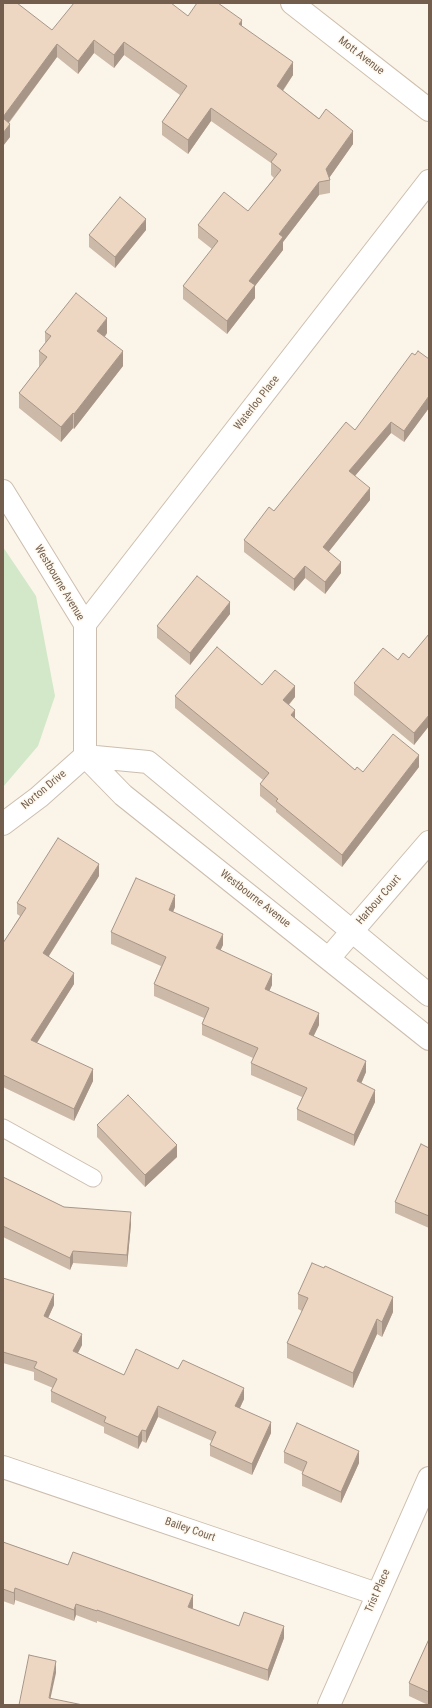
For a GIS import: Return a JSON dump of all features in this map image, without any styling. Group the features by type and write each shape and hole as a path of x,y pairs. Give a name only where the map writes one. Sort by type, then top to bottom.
{"street":[{"name":"Mott Avenue","path":"292,3 429,110"},
{"name":"Waterloo Place","path":"84,624 429,181"},
{"name":"Westbourne Avenue","path":"3,491 84,624 85,756 123,795 429,1038"},
{"name":"Norton Drive","path":"3,824 38,797 85,756"},
{"path":"85,756 148,762 429,995"},
{"name":"Harbour Court","path":"329,958 429,842"},
{"name":"Bailey Court","path":"3,1467 377,1594"},
{"name":"Trist Place","path":"329,1705 429,1478"}],"lane":[{"path":"3,1128 93,1178"}],"green space":[{"path":"3,547 36,596 55,696 38,746 3,787"}],"building":[{"path":"3,3 17,3 52,30 74,3 171,3 188,16 197,3 218,3 242,20 239,24 293,62 277,86 319,119 326,109 353,131 326,169 330,180 319,182 279,234 283,237 249,281 255,285 227,321 183,286 218,241 198,225 224,192 248,211 281,170 271,162 277,154 211,108 188,140 162,122 187,86 124,42 114,55 94,40 78,61 57,44 3,117"},
{"path":"3,118 10,124 3,133"},
{"path":"120,197 146,219 115,257 89,235"},
{"path":"76,293 107,318 97,331 123,351 74,414 73,413 61,427 19,393 47,357 39,351 51,336 45,332"},
{"path":"418,351 429,359 429,396 404,431 391,422 349,471 370,488 323,547 341,562 325,582 305,566 294,579 244,540 269,507 274,511 346,422 355,430 412,353 415,355"},
{"path":"197,576 230,602 190,653 157,626"},
{"path":"429,634 429,715 414,733 354,683 383,648 398,660 403,653 409,658"},
{"path":"217,647 262,685 275,670 295,686 283,700 295,710 291,715 355,770 357,767 363,772 393,734 419,755 342,855 276,801 278,799 260,784 269,773 175,696"},
{"path":"58,838 99,864 43,953 74,973 31,1040 93,1069 74,1109 3,1075 3,943 26,908 17,903"},
{"path":"136,878 175,895 169,910 223,934 216,948 272,974 265,989 319,1013 309,1034 366,1061 357,1081 375,1090 354,1135 297,1109 307,1088 251,1063 258,1048 202,1024 209,1008 154,984 166,957 111,932"},
{"path":"128,1095 177,1145 145,1175 97,1125"},
{"path":"421,1144 429,1148 429,1216 395,1202"},
{"path":"3,1177 64,1207 131,1212 127,1255 73,1251 70,1258 3,1226"},
{"path":"312,1263 324,1268 325,1266 393,1297 382,1322 377,1319 353,1373 287,1343 308,1298 298,1294"},
{"path":"3,1278 54,1294 44,1316 82,1334 73,1351 124,1375 136,1349 178,1369 183,1360 244,1388 235,1406 271,1422 252,1464 210,1445 216,1432 158,1406 146,1431 142,1430 138,1437 104,1422 106,1417 51,1391 57,1379 34,1368 37,1362 3,1352"},
{"path":"297,1423 359,1451 341,1492 302,1474 307,1462 284,1452"},
{"path":"3,1542 68,1565 73,1552 193,1595 188,1607 239,1626 244,1612 284,1626 268,1670 97,1610 76,1604 74,1610 15,1588 14,1593 3,1589"},
{"path":"429,1639 429,1692 409,1683"},
{"path":"29,1655 56,1661 49,1698 83,1705 19,1705"}]}
